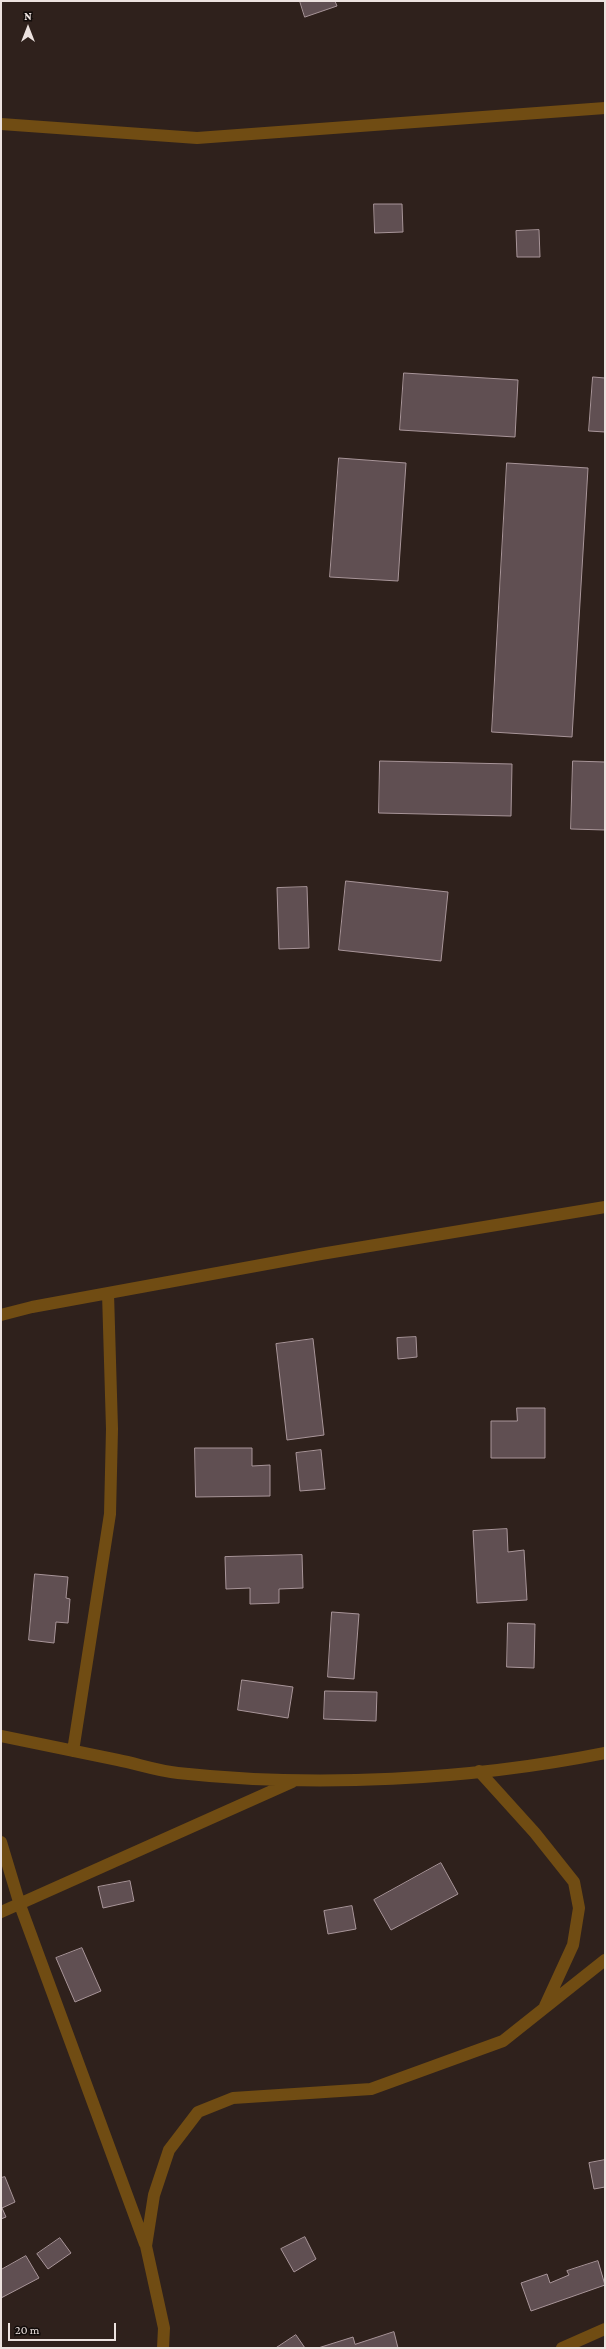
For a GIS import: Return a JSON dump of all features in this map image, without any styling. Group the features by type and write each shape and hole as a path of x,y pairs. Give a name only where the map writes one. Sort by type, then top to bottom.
{"street":[{"path":"1,124 197,138 605,108"},
{"path":"1,1315 108,1293 321,1254 605,1207"},
{"path":"73,1750 110,1514 112,1429 108,1293"},
{"path":"1,1736 177,1773 295,1781 383,1779 479,1771 563,1761 605,1753"},
{"path":"479,1771 535,1833 574,1882 579,1908 573,1945 544,2009"},
{"path":"1,1912 20,1905 295,1781"},
{"path":"1,1842 20,1905 146,2246 164,2328 163,2348"},
{"path":"146,2246 154,2195 170,2150 198,2112 233,2098 371,2089 504,2041 605,1960"},
{"path":"562,2348 605,2329"}],"building":[{"path":"300,1 335,1 337,6 305,17"},
{"path":"374,204 402,204 403,232 375,233"},
{"path":"539,230 540,257 517,257 516,231"},
{"path":"404,373 518,380 515,437 400,430"},
{"path":"593,377 605,378 605,432 589,431"},
{"path":"339,458 406,463 398,581 330,577"},
{"path":"507,463 588,468 572,737 492,732"},
{"path":"380,761 512,764 511,816 379,813"},
{"path":"573,761 605,762 605,830 571,829"},
{"path":"346,881 448,892 441,961 339,950"},
{"path":"307,887 309,948 279,949 277,888"},
{"path":"416,1337 417,1357 398,1359 397,1338"},
{"path":"313,1339 324,1435 287,1440 276,1344"},
{"path":"517,1408 545,1408 545,1458 491,1458 491,1421 517,1421"},
{"path":"195,1448 252,1448 252,1466 270,1465 270,1496 196,1497"},
{"path":"321,1450 325,1489 300,1491 296,1453"},
{"path":"507,1529 508,1552 524,1550 527,1600 477,1603 473,1531"},
{"path":"302,1555 303,1588 279,1589 279,1603 250,1604 250,1588 226,1589 225,1557"},
{"path":"35,1574 68,1577 66,1598 70,1599 68,1623 56,1622 54,1643 29,1640"},
{"path":"332,1612 359,1614 354,1679 328,1677"},
{"path":"508,1623 535,1624 534,1668 507,1667"},
{"path":"242,1680 293,1687 288,1718 238,1710"},
{"path":"325,1691 377,1692 376,1721 324,1719"},
{"path":"441,1863 458,1894 391,1930 374,1900"},
{"path":"130,1881 134,1901 103,1908 98,1887"},
{"path":"352,1906 356,1929 328,1934 324,1911"},
{"path":"82,1948 101,1991 75,2002 56,1958"},
{"path":"605,2160 605,2187 594,2189 589,2163"},
{"path":"5,2177 15,2202 2,2208 6,2217 1,2219 1,2178"},
{"path":"305,2237 316,2259 294,2272 281,2249"},
{"path":"60,2238 71,2253 48,2269 37,2254"},
{"path":"26,2256 39,2278 1,2298 1,2270"},
{"path":"598,2261 605,2285 531,2311 521,2283 547,2274 550,2283 569,2275 567,2271"},
{"path":"394,2332 398,2348 318,2348 353,2337 355,2344"},
{"path":"296,2335 305,2348 276,2348"}]}
